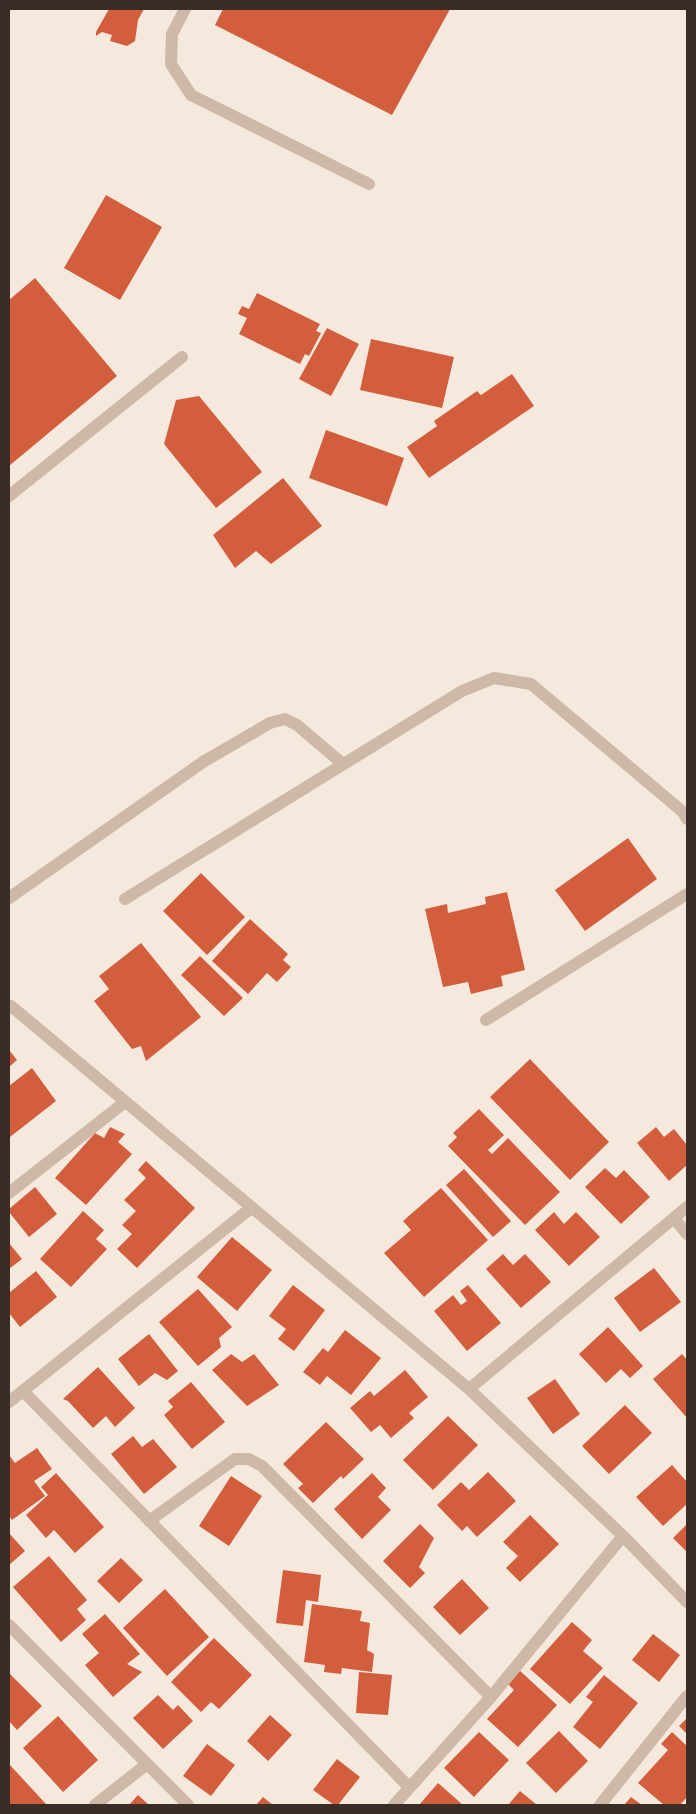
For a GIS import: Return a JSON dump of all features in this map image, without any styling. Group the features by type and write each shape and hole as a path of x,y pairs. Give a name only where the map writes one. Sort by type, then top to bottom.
{"street":[{"path":"185,9 172,34 171,64 191,95 369,184"},
{"path":"9,496 182,357"},
{"path":"125,899 462,691 494,678 531,684 683,812 687,819"},
{"path":"9,898 203,762 270,722 284,719 297,725 343,764"},
{"path":"486,1020 687,894"},
{"path":"9,1006 469,1389 623,1536 687,1602"},
{"path":"9,1193 125,1102"},
{"path":"469,1389 687,1207"},
{"path":"9,1402 251,1208"},
{"path":"674,1218 687,1234"},
{"path":"23,1391 409,1787"},
{"path":"148,1521 235,1459 249,1459 262,1466 490,1697"},
{"path":"394,1805 490,1697 623,1536"},
{"path":"9,1625 188,1805"},
{"path":"600,1805 687,1696"},
{"path":"95,1805 147,1764"}],"building":[{"path":"109,9 144,9 138,20 135,41 127,46 110,41 112,35 102,32 96,36 96,32"},
{"path":"223,9 450,9 392,115 215,25"},
{"path":"106,195 162,227 120,300 64,268"},
{"path":"35,278 117,376 9,466 9,300"},
{"path":"257,293 320,324 316,331 321,333 309,356 305,354 300,364 239,334 247,318 238,314 242,306 249,309"},
{"path":"327,328 359,344 331,396 299,379"},
{"path":"371,339 454,357 442,408 360,390"},
{"path":"512,374 534,406 429,478 407,447 437,426 434,421 477,391 481,395"},
{"path":"199,396 262,472 216,508 164,444 176,400"},
{"path":"326,430 404,458 387,506 309,478"},
{"path":"283,478 322,526 271,564 256,551 235,568 213,535"},
{"path":"628,838 657,879 585,931 555,890"},
{"path":"201,873 245,917 207,955 163,911"},
{"path":"507,892 525,970 501,976 503,986 471,994 468,982 443,987 425,909 447,904 448,913 486,904 485,897"},
{"path":"250,919 288,954 283,960 291,967 277,982 267,973 248,994 212,961"},
{"path":"141,943 201,1017 146,1061 141,1046 132,1049 94,1001 109,989 99,976"},
{"path":"200,956 243,998 224,1016 181,975"},
{"path":"9,1050 17,1060 9,1067"},
{"path":"530,1059 609,1142 570,1180 490,1097"},
{"path":"32,1068 56,1101 10,1137 9,1086"},
{"path":"479,1109 504,1135 488,1150 492,1154 508,1138 560,1192 525,1225 448,1146 457,1137 453,1133"},
{"path":"110,1127 125,1134 118,1142 132,1154 86,1205 55,1178 95,1133 104,1138"},
{"path":"656,1127 664,1137 674,1129 687,1145 687,1165 669,1181 637,1143"},
{"path":"146,1161 195,1208 137,1268 117,1249 132,1234 122,1225 136,1211 124,1200 146,1178 138,1170"},
{"path":"605,1168 616,1178 624,1170 650,1197 621,1224 585,1187"},
{"path":"464,1169 511,1221 493,1237 446,1185"},
{"path":"35,1187 57,1214 29,1237 9,1212 9,1209"},
{"path":"441,1188 488,1240 424,1297 384,1253 411,1230 403,1221"},
{"path":"83,1211 104,1230 96,1239 107,1249 71,1287 40,1259"},
{"path":"554,1212 564,1224 576,1212 600,1237 569,1266 535,1230"},
{"path":"232,1237 272,1270 237,1311 197,1277"},
{"path":"9,1243 22,1259 9,1269"},
{"path":"503,1254 513,1265 525,1254 551,1282 521,1308 486,1269"},
{"path":"654,1268 681,1302 640,1332 614,1298"},
{"path":"36,1271 57,1297 20,1327 9,1313 9,1293"},
{"path":"293,1285 325,1310 294,1351 278,1339 286,1329 269,1316"},
{"path":"468,1285 501,1323 467,1351 434,1311 453,1295 461,1305 467,1301 460,1291"},
{"path":"198,1289 232,1327 219,1338 221,1347 198,1366 159,1322"},
{"path":"608,1327 643,1366 630,1378 621,1369 606,1383 579,1354"},
{"path":"345,1330 381,1358 351,1395 327,1376 320,1385 303,1372 323,1348 328,1352"},
{"path":"149,1334 178,1371 167,1380 155,1373 139,1386 118,1359"},
{"path":"231,1354 242,1362 254,1354 279,1385 247,1406 212,1370"},
{"path":"682,1354 687,1360 687,1418 653,1379"},
{"path":"98,1367 135,1408 115,1427 106,1416 93,1428 68,1401 63,1399"},
{"path":"405,1370 428,1397 409,1413 414,1418 391,1438 380,1425 371,1432 350,1408 370,1391 374,1396"},
{"path":"555,1379 580,1414 553,1434 527,1398"},
{"path":"191,1382 225,1422 192,1449 164,1415 173,1407 168,1401"},
{"path":"625,1405 652,1433 609,1474 582,1446"},
{"path":"448,1416 478,1445 433,1490 403,1460"},
{"path":"326,1422 364,1459 343,1479 341,1476 313,1503 298,1488 303,1484 283,1464"},
{"path":"133,1436 142,1447 153,1439 177,1467 144,1494 111,1454"},
{"path":"37,1448 52,1469 34,1481 45,1496 12,1520 9,1516 9,1455 15,1463"},
{"path":"672,1465 687,1482 687,1504 663,1526 636,1497"},
{"path":"488,1472 516,1501 477,1537 467,1526 462,1531 437,1505 461,1482 469,1490"},
{"path":"56,1473 104,1527 75,1553 54,1530 46,1538 26,1515 48,1495 41,1487"},
{"path":"372,1473 386,1488 378,1497 391,1510 362,1539 334,1509"},
{"path":"231,1476 262,1496 229,1546 199,1526"},
{"path":"530,1515 559,1544 520,1582 506,1568 518,1556 503,1542"},
{"path":"420,1524 434,1538 419,1567 425,1573 410,1588 383,1561"},
{"path":"687,1524 687,1552 673,1538"},
{"path":"9,1533 25,1551 9,1565"},
{"path":"49,1556 87,1600 77,1609 86,1620 61,1642 13,1587"},
{"path":"121,1558 143,1580 119,1603 97,1581"},
{"path":"283,1570 321,1575 318,1602 306,1600 303,1626 276,1623"},
{"path":"462,1579 489,1608 460,1635 433,1607"},
{"path":"165,1589 209,1637 167,1676 123,1628"},
{"path":"312,1604 362,1611 360,1621 370,1623 367,1650 374,1654 372,1672 342,1668 341,1674 324,1672 325,1665 304,1662"},
{"path":"105,1614 140,1654 127,1664 142,1672 113,1697 85,1665 99,1653 82,1634"},
{"path":"572,1622 592,1640 583,1651 603,1668 570,1704 530,1669"},
{"path":"653,1634 680,1655 659,1682 632,1660"},
{"path":"214,1638 252,1675 219,1709 211,1702 201,1712 171,1682"},
{"path":"518,1669 557,1705 518,1747 487,1719 514,1690 506,1682"},
{"path":"359,1672 392,1675 388,1715 356,1713"},
{"path":"9,1673 42,1706 17,1730 9,1721"},
{"path":"604,1675 638,1703 600,1749 573,1727 593,1702 586,1697"},
{"path":"158,1695 173,1710 178,1705 193,1721 163,1749 133,1718"},
{"path":"270,1715 292,1735 268,1761 247,1741"},
{"path":"58,1716 98,1760 63,1792 23,1748"},
{"path":"687,1718 687,1734 679,1726"},
{"path":"559,1731 588,1761 556,1793 526,1763"},
{"path":"479,1732 509,1760 474,1797 444,1768"},
{"path":"672,1732 687,1746 687,1797 680,1805 664,1805 638,1783 668,1750 661,1744"},
{"path":"207,1744 235,1765 211,1796 183,1776"},
{"path":"337,1759 360,1777 338,1805 334,1805 313,1790"},
{"path":"9,1764 46,1804 45,1805 9,1805"},
{"path":"438,1783 463,1805 419,1805"},
{"path":"520,1791 537,1805 508,1805"},
{"path":"138,1795 149,1805 129,1805"},
{"path":"263,1797 273,1805 256,1805"},
{"path":"631,1797 642,1805 624,1805"}]}
